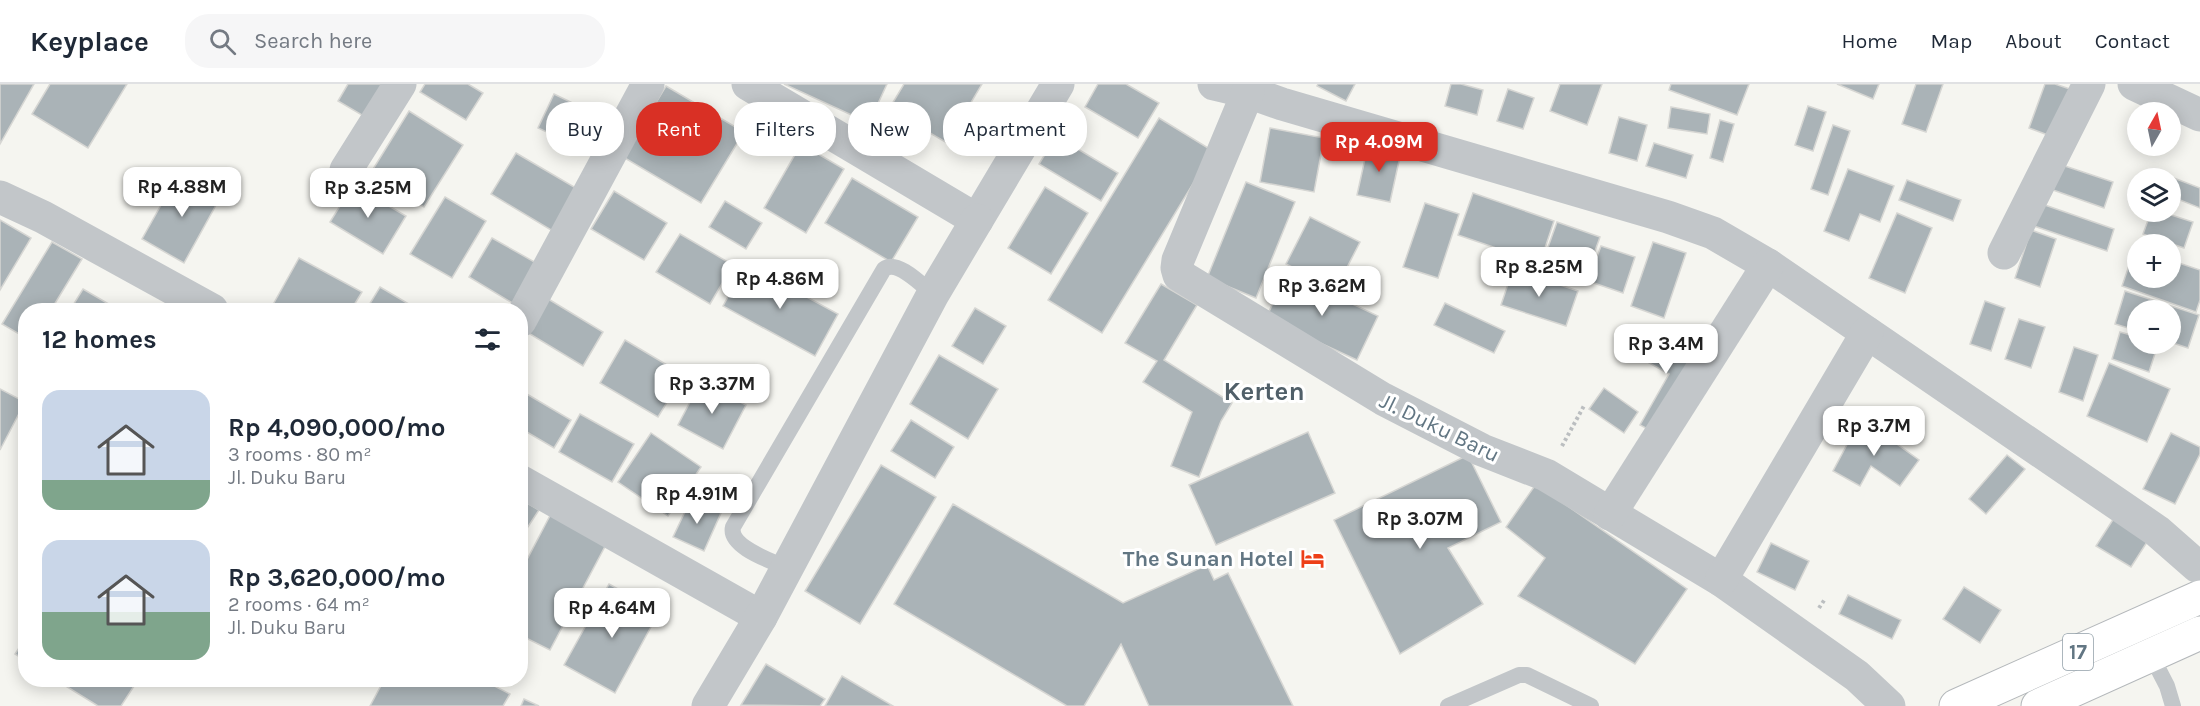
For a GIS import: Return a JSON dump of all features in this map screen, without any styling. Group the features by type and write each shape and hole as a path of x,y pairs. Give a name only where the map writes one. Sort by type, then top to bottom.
{"highway":[{"name":"17","path":"1956,706 2199,573"},
{"name":"17","path":"2038,706 2200,633"}],"street":[{"path":"346,170 400,84"},
{"path":"528,306 648,84"},
{"path":"748,84 978,220"},
{"path":"708,706 761,617 933,294 1058,84"},
{"path":"1214,84 1248,92 1287,94 1713,233 1768,265 2019,434 2157,531 2199,573"},
{"path":"2004,253 2089,84"},
{"path":"2134,84 2200,116"},
{"name":"Jl. Duku Baru","path":"1248,92 1178,260 1179,275 1383,399 1482,450 1546,475 1721,580 1880,697"},
{"path":"0,197 43,217 199,303"},
{"path":"1610,514 1768,265"},
{"path":"1721,580 1867,333"},
{"path":"528,486 761,617"}],"lane":[{"path":"787,568 748,550 734,539 733,526 884,268 893,265 909,274 933,294"},
{"path":"2151,655 2167,686 2173,706"},
{"path":"1448,706 1519,675 1527,675 1591,706"}],"path":[{"path":"1546,475 1585,404"}],"building":[{"path":"0,84 34,84 0,144"},
{"path":"50,84 127,84 88,148 32,114"},
{"path":"348,84 388,84 372,121 338,101"},
{"path":"425,84 468,84 483,93 466,120 420,92"},
{"path":"784,84 887,84 879,102 848,102 848,113 836,108 836,102 823,102"},
{"path":"904,84 982,84 971,102 943,102 943,141 931,134 931,102 893,102"},
{"path":"1098,84 1126,84 1159,103 1138,138 1087,108 1087,103"},
{"path":"1318,84 1355,84 1346,101 1317,86"},
{"path":"1451,84 1461,84 1483,90 1477,115 1445,106"},
{"path":"1560,84 1602,84 1587,125 1550,111"},
{"path":"1671,84 1749,84 1737,115 1669,90"},
{"path":"1837,84 1879,84 1873,99"},
{"path":"1916,84 1943,84 1926,132 1902,124"},
{"path":"2045,84 2055,84 2073,90 2056,138 2029,128"},
{"path":"666,86 693,102 656,102"},
{"path":"1508,89 1534,98 1523,129 1497,121"},
{"path":"554,94 571,102 550,102"},
{"path":"1808,106 1826,112 1813,151 1795,145"},
{"path":"1671,107 1710,114 1707,134 1668,128"},
{"path":"409,111 463,145 424,207 370,174"},
{"path":"546,111 546,132 538,128"},
{"path":"1619,117 1647,125 1637,161 1609,153"},
{"path":"1159,118 1213,151 1102,333 1048,300"},
{"path":"722,119 734,126 734,149 701,203 623,157 636,136 636,156 722,156"},
{"path":"1720,120 1734,124 1723,162 1710,158"},
{"path":"1833,125 1850,131 1828,195 1811,189"},
{"path":"1270,128 1324,138 1314,192 1260,182"},
{"path":"1654,143 1693,155 1686,178 1646,166"},
{"path":"1368,145 1401,152 1390,202 1357,195"},
{"path":"516,153 581,191 556,233 491,194"},
{"path":"1087,154 1118,173 1101,201 1039,164 1044,156"},
{"path":"794,156 822,156 844,169 806,233 764,208"},
{"path":"2062,165 2113,182 2104,208 2053,190"},
{"path":"1848,169 1894,186 1880,222 1860,214 1849,241 1824,231"},
{"path":"179,173 221,196 184,263 142,239"},
{"path":"852,178 918,217 891,262 825,223"},
{"path":"1907,180 1961,200 1953,221 1899,200"},
{"path":"2181,181 2200,188 2200,208 2181,200"},
{"path":"1246,182 1295,202 1256,298 1207,278"},
{"path":"353,185 406,216 383,254 330,222"},
{"path":"1045,187 1088,213 1051,274 1008,248"},
{"path":"614,191 667,223 644,260 591,229"},
{"path":"1473,193 1554,221 1540,263 1458,235"},
{"path":"445,197 486,221 452,278 410,254"},
{"path":"725,201 762,223 746,249 709,227"},
{"path":"1425,203 1459,214 1438,278 1403,267"},
{"path":"2042,204 2114,229 2107,251 2034,226"},
{"path":"1897,213 1932,228 1905,293 1869,278"},
{"path":"1310,217 1360,242 1336,289 1286,264"},
{"path":"2181,218 2193,222 2184,248 2181,247 2181,234 2143,234 2147,222 2181,222"},
{"path":"0,220 31,238 0,290"},
{"path":"1557,222 1600,237 1585,279 1542,264"},
{"path":"2031,230 2056,239 2040,287 2015,278"},
{"path":"680,234 733,265 710,304 656,272"},
{"path":"492,238 538,264 515,303 469,277"},
{"path":"52,242 82,259 55,303 18,303 18,333 2,324"},
{"path":"1653,242 1686,253 1664,318 1631,306"},
{"path":"1601,246 1635,257 1623,293 1588,281"},
{"path":"299,258 362,292 355,303 274,303"},
{"path":"746,264 838,314 815,356 723,306"},
{"path":"2181,264 2200,270 2200,300 2196,312 2181,307 2181,300 2162,300 2128,288 2181,288"},
{"path":"1513,269 1578,291 1566,326 1501,305"},
{"path":"2127,271 2127,288 2122,286"},
{"path":"1287,273 1378,316 1357,360 1266,318"},
{"path":"1161,284 1197,305 1164,360 1232,403 1221,421 1199,477 1171,466 1192,412 1143,382 1157,361 1125,343"},
{"path":"380,287 407,303 370,303"},
{"path":"83,289 107,303 74,303"},
{"path":"2125,291 2153,300 2127,300 2127,328 2115,324"},
{"path":"540,294 603,332 583,366 528,333 528,314"},
{"path":"1985,301 2005,308 1991,351 1970,344"},
{"path":"1445,303 1505,331 1494,353 1434,325"},
{"path":"975,308 1006,326 983,364 952,346"},
{"path":"2181,309 2199,315 2188,348 2181,346"},
{"path":"2019,319 2045,327 2031,368 2005,359"},
{"path":"1650,330 1701,359 1655,433 1640,425 1669,374 1635,355"},
{"path":"2120,332 2127,334 2127,354 2155,354 2149,372 2112,359"},
{"path":"625,340 684,375 658,417 600,383"},
{"path":"2074,347 2098,355 2083,401 2059,392"},
{"path":"939,355 998,389 968,439 910,404"},
{"path":"2109,363 2170,389 2147,442 2087,416"},
{"path":"701,381 746,405 723,449 678,425"},
{"path":"1604,388 1638,412 1624,433 1589,409"},
{"path":"0,389 18,398 18,415 0,450"},
{"path":"528,395 571,420 554,448 528,433"},
{"path":"580,414 634,444 612,482 559,452"},
{"path":"911,420 954,447 935,478 891,451"},
{"path":"1859,422 1880,432 1919,460 1900,486 1871,466 1860,486 1833,471"},
{"path":"1308,432 1335,493 1216,545 1189,485"},
{"path":"651,433 701,467 668,516 618,482"},
{"path":"2171,433 2200,447 2200,454 2175,504 2143,489"},
{"path":"1468,455 1501,522 1448,548 1483,604 1400,654 1334,520"},
{"path":"2007,455 2025,469 1986,514 1969,499"},
{"path":"881,465 936,497 860,624 805,591"},
{"path":"1536,484 1687,589 1635,664 1518,596 1545,558 1506,527"},
{"path":"691,499 721,513 704,551 673,537"},
{"path":"528,504 539,510 528,527"},
{"path":"953,504 1123,603 1207,565 1214,580 1228,573 1293,706 1149,706 1121,644 1084,706 1067,706 894,604"},
{"path":"554,508 610,537 550,650 528,639 528,558"},
{"path":"2114,518 2149,539 2131,567 2096,546"},
{"path":"1771,543 1809,561 1795,590 1757,572"},
{"path":"609,584 659,612 615,693 564,665"},
{"path":"1964,587 2001,610 1980,643 1943,619"},
{"path":"1848,595 1901,620 1892,639 1839,614"},
{"path":"766,664 825,699 820,706 741,705"},
{"path":"842,676 893,706 825,706"},
{"path":"67,687 133,687 121,706 98,706"},
{"path":"380,687 496,687 510,694 503,706 370,706"},
{"path":"524,699 539,706 521,706"}],"place":[{"name":"The Sunan Hotel","path":"1312,558"}],"district":[{"name":"Kerten","path":"1264,391"}]}
